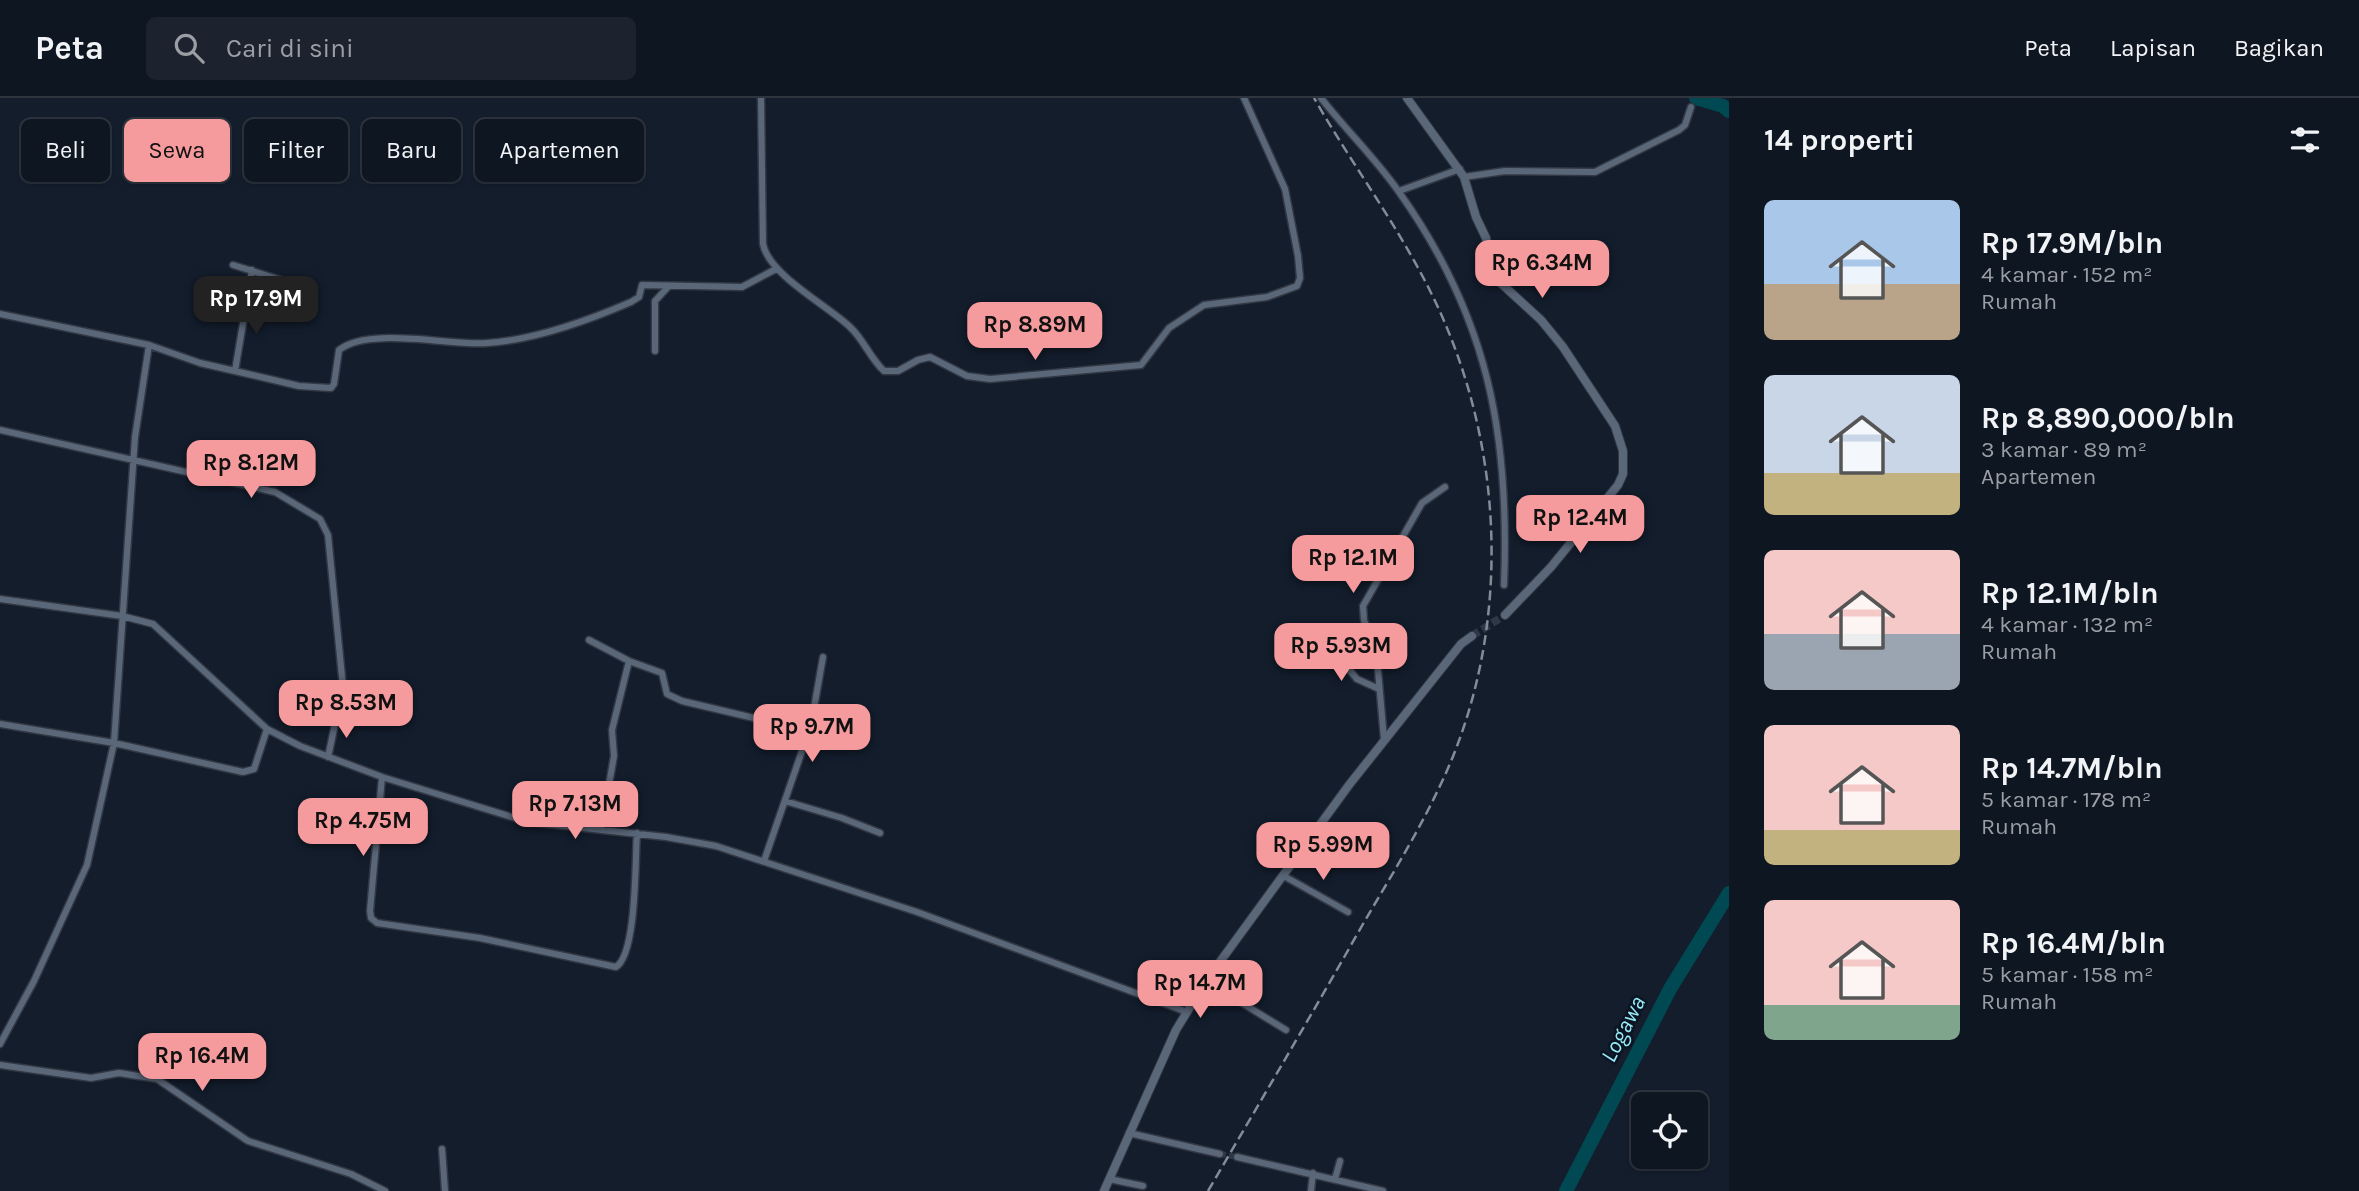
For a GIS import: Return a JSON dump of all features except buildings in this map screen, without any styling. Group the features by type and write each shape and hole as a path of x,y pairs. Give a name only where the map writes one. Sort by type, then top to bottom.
{"street":[{"path":"761,98 763,244 767,257 776,269 850,327 884,371 898,371 918,360 930,358 967,376 990,379 1141,365 1169,328 1204,306 1267,297 1299,285 1298,256 1285,189 1244,98"},
{"path":"1321,98 1399,191 1442,260 1472,330 1492,397 1505,474 1504,585"},
{"path":"1407,98 1419,119 1462,173 1476,218 1486,238 1493,276 1526,305 1563,347 1615,426 1623,451 1623,474 1618,485 1551,567 1505,615"},
{"path":"1399,191 1462,173 1600,171 1683,128 1691,107"},
{"path":"233,265 297,285"},
{"path":"0,314 149,345 200,363 299,386 331,388 334,384 339,350 346,345 391,337 487,343 530,336 625,304 639,297 642,285 741,287 776,269"},
{"path":"235,371 251,270"},
{"path":"654,351 655,301 660,292 670,286"},
{"path":"0,1044 40,970 87,865 114,743 133,459 149,345"},
{"path":"0,430 275,492 305,509 325,526 343,687 328,757"},
{"path":"1384,738 1377,659 1362,612 1364,602 1422,503 1444,487"},
{"path":"1344,553 1383,570"},
{"path":"0,599 122,616 157,627 267,729 328,757 382,777 528,822 707,843 917,912 1187,1012"},
{"path":"1104,1191 1176,1030 1206,981 1384,738 1461,644 1472,636"},
{"path":"589,640 629,661 662,673 667,694 682,701 809,731"},
{"path":"1328,645 1357,679 1379,689"},
{"path":"764,861 809,731 823,657"},
{"path":"601,830 614,756 613,724 629,661"},
{"path":"0,724 114,743 247,772 254,769 267,729"},
{"path":"382,777 370,911 371,918 377,923 480,938 616,967 624,960 629,932 637,833"},
{"path":"785,801 880,833"},
{"path":"1284,876 1348,912"},
{"path":"1206,981 1286,1030"},
{"path":"0,1065 91,1078 118,1073 158,1079 248,1142 351,1174 385,1191"},
{"path":"1129,1133 1220,1154"},
{"path":"442,1149 445,1191"},
{"path":"1237,1157 1383,1191"},
{"path":"1335,1179 1340,1161"},
{"path":"1311,1191 1313,1173"},
{"path":"1109,1180 1143,1186"}],"waterway":[{"name":"Logawa","path":"1696,98 1723,106 1729,111"},
{"name":"Logawa","path":"1566,1191 1670,989 1729,893"}],"tunnel":[{"path":"1472,636 1505,615"},
{"path":"1220,1154 1237,1157"}],"railway":[{"path":"1208,1191 1420,826 1437,792 1460,737 1477,680 1487,621 1492,561 1489,502 1481,442 1467,384 1447,328 1418,268 1314,98"}]}
